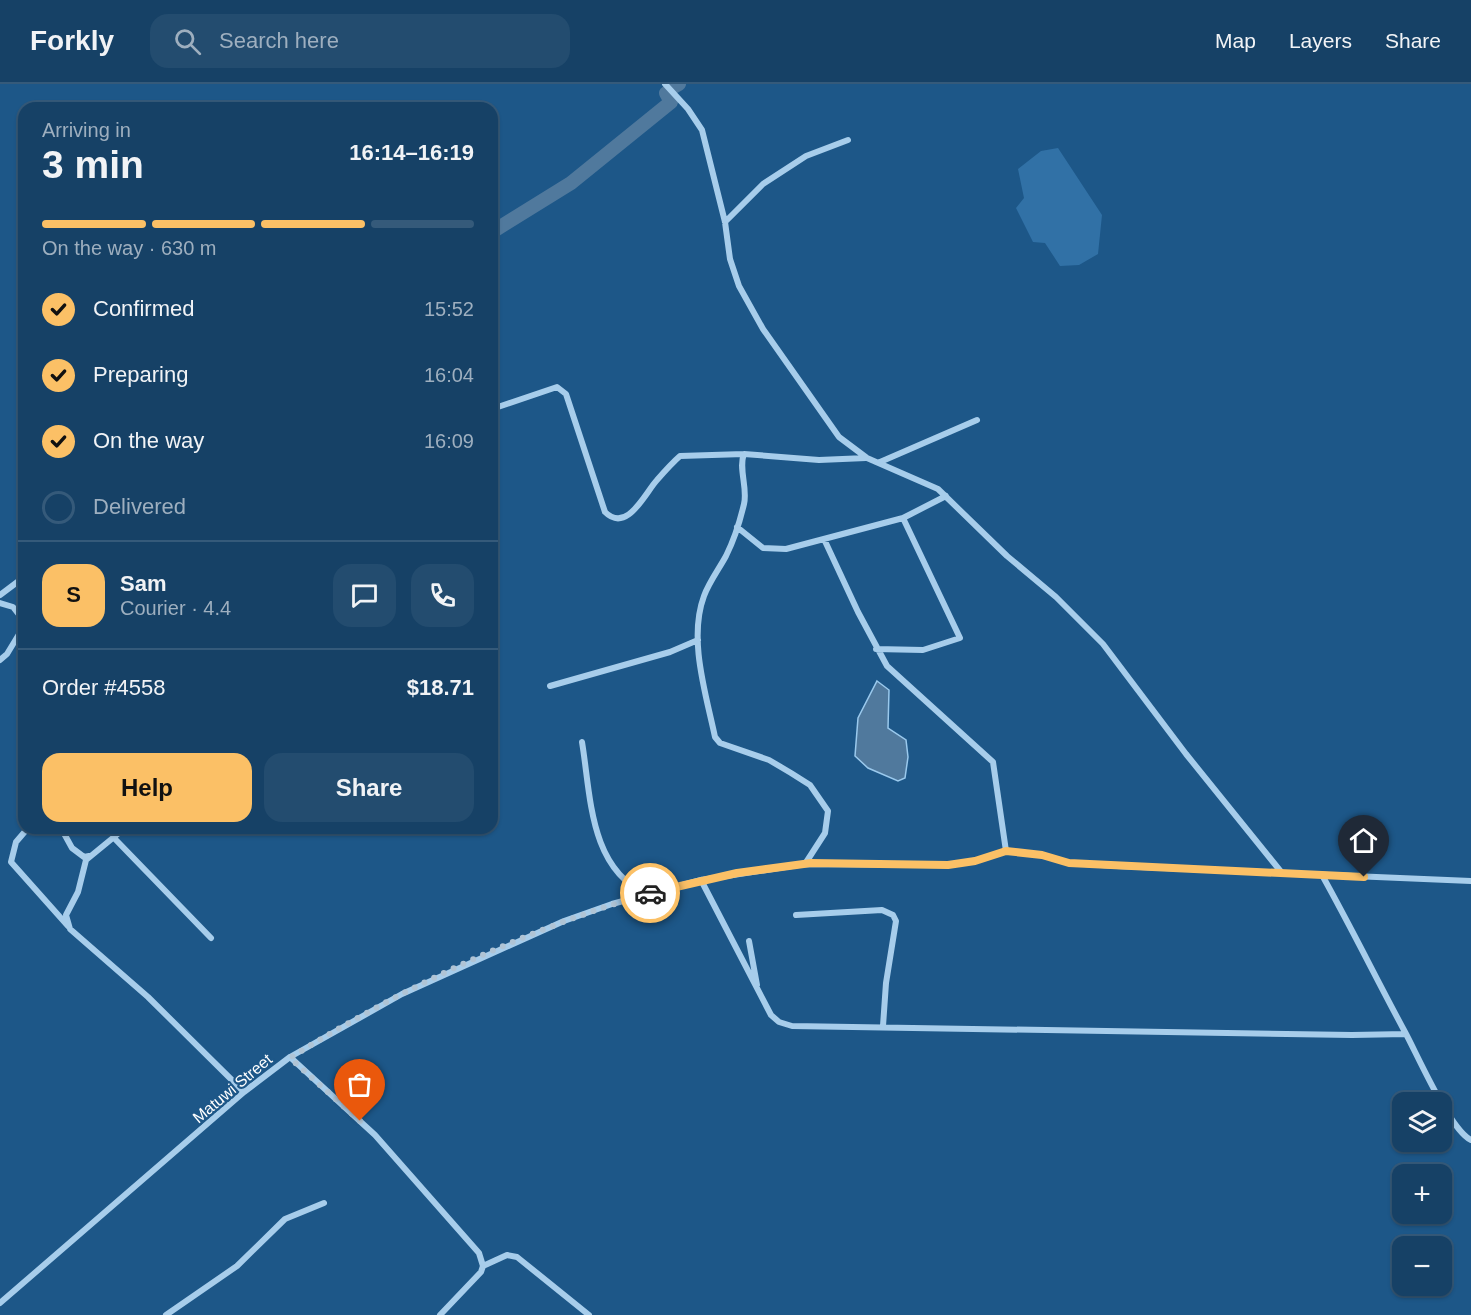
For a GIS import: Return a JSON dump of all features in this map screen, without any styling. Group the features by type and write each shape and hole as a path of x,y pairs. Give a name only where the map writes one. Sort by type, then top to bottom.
{"street":[{"path":"664,84 688,110 702,130 725,222 729,260 752,312 839,437 867,458"},
{"path":"725,222 763,184 806,156 848,140"},
{"path":"498,407 556,387 562,390 566,394 591,464 605,512 610,517 619,518 638,508 657,479 680,456 744,454 819,460 867,458 880,462 946,496 987,538 1056,597 1103,644 1186,754 1282,873"},
{"path":"880,462 977,420"},
{"path":"744,454 742,460 746,482 745,502 737,527 703,599 698,640 705,690 715,736 720,743 769,760 810,785 828,812 825,833 805,864"},
{"path":"737,527 757,545 770,550 824,539 903,518 946,496"},
{"path":"876,650 923,650 960,638 903,518"},
{"path":"824,539 876,650 887,666 914,693 993,762 1006,851"},
{"path":"0,595 18,582"},
{"path":"0,603 13,607 18,613"},
{"path":"0,660 7,654 18,636"},
{"path":"550,686 670,652 698,640"},
{"path":"582,742 594,824 604,854 623,880 646,894"},
{"path":"23,834 16,842 11,862 70,929 148,997 244,1092"},
{"path":"65,834 76,853 84,857 91,855 120,834"},
{"path":"115,839 211,938"},
{"name":"Matuwi Street","path":"0,1303 244,1092 290,1058 356,1018 447,973 564,921 646,894 701,880 805,864 948,865 975,861 1006,851 1042,855 1069,863 1471,881"},
{"path":"70,929 66,915 76,897 84,865 91,855"},
{"path":"1322,875 1406,1034 1425,1075 1458,1129 1471,1140"},
{"path":"701,880 771,1015 779,1022 792,1026 1406,1034"},
{"path":"796,915 882,910 893,915 896,921 886,983 883,1026"},
{"path":"749,941 758,993"},
{"path":"290,1058 368,1128 402,1164 479,1253 483,1266"},
{"path":"165,1315 237,1266 285,1219 324,1203"},
{"path":"440,1315 478,1277 483,1266 507,1255 516,1257 589,1315"}],"shaded area":[{"path":"1058,148 1102,215 1098,254 1079,265 1060,266 1045,243 1033,242 1016,208 1024,198 1018,169 1041,151"},
{"path":"877,681 889,690 888,728 906,740 908,757 905,778 898,781 868,768 855,756 858,718"}],"waterway":[{"path":"672,88 679,84"},
{"path":"498,228 571,183 671,102 666,93"}],"way so far":[{"path":"360,1121 290,1058 356,1018 402,994 564,921 650,893"}],"route":[{"path":"650,893 737,873 805,864 850,862 948,865 975,861 1006,851 1042,855 1069,863 1364,877"}]}
